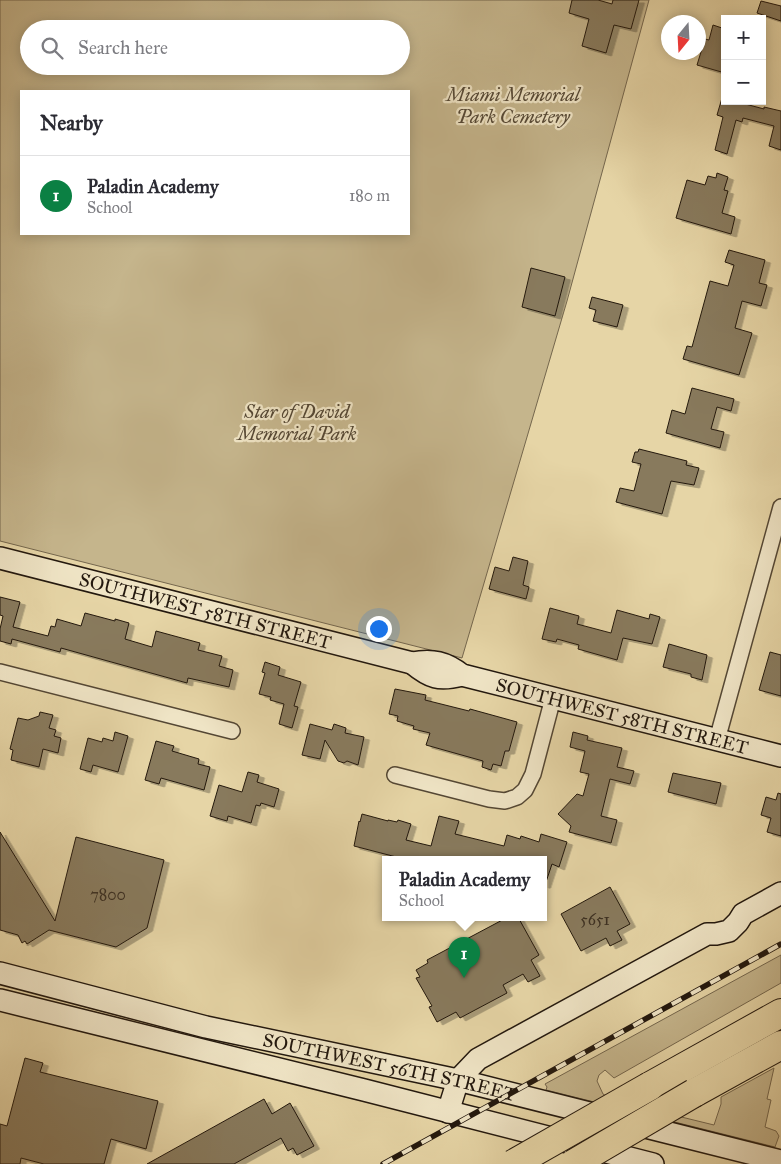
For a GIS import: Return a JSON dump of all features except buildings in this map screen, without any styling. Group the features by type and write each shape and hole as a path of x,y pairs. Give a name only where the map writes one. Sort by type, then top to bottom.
{"highway":[{"path":"513,1164 781,1013"},
{"path":"573,1164 694,1093 781,1045"}],"main road":[{"name":"SOUTHWEST 58TH STREET","path":"0,558 412,663 433,677 448,678 462,675 781,756"},
{"path":"448,1112 458,1080 471,1065 483,1056 706,934 716,934 729,930 738,922 743,914 781,893"},
{"name":"SOUTHWEST 56TH STREET","path":"0,973 206,1027 458,1080 781,1161"},
{"name":"SOUTHWEST 56TH STREET","path":"0,1000 653,1164"}],"street":[{"path":"717,740 781,507"},
{"path":"0,672 232,730"},
{"path":"395,775 489,799 505,801 517,797 525,790 534,774 553,698"}],"green space":[{"name":"Star of David Memorial Park","path":"0,0 649,0 567,301 462,658 0,541"},
{"path":"781,955 781,983 614,1078 605,1070 599,1075 597,1081 603,1094 612,1100 714,1125 721,1104 721,1097 774,1068 767,1099 771,1100 765,1127 776,1131 779,1136 775,1147 546,1090 545,1084"}],"railway":[{"path":"383,1164 781,944"}],"place":[{"name":"Paladin Academy","path":"464,978"}],"park label":[{"name":"Miami Memorial Park Cemetery","path":"513,105"}]}
